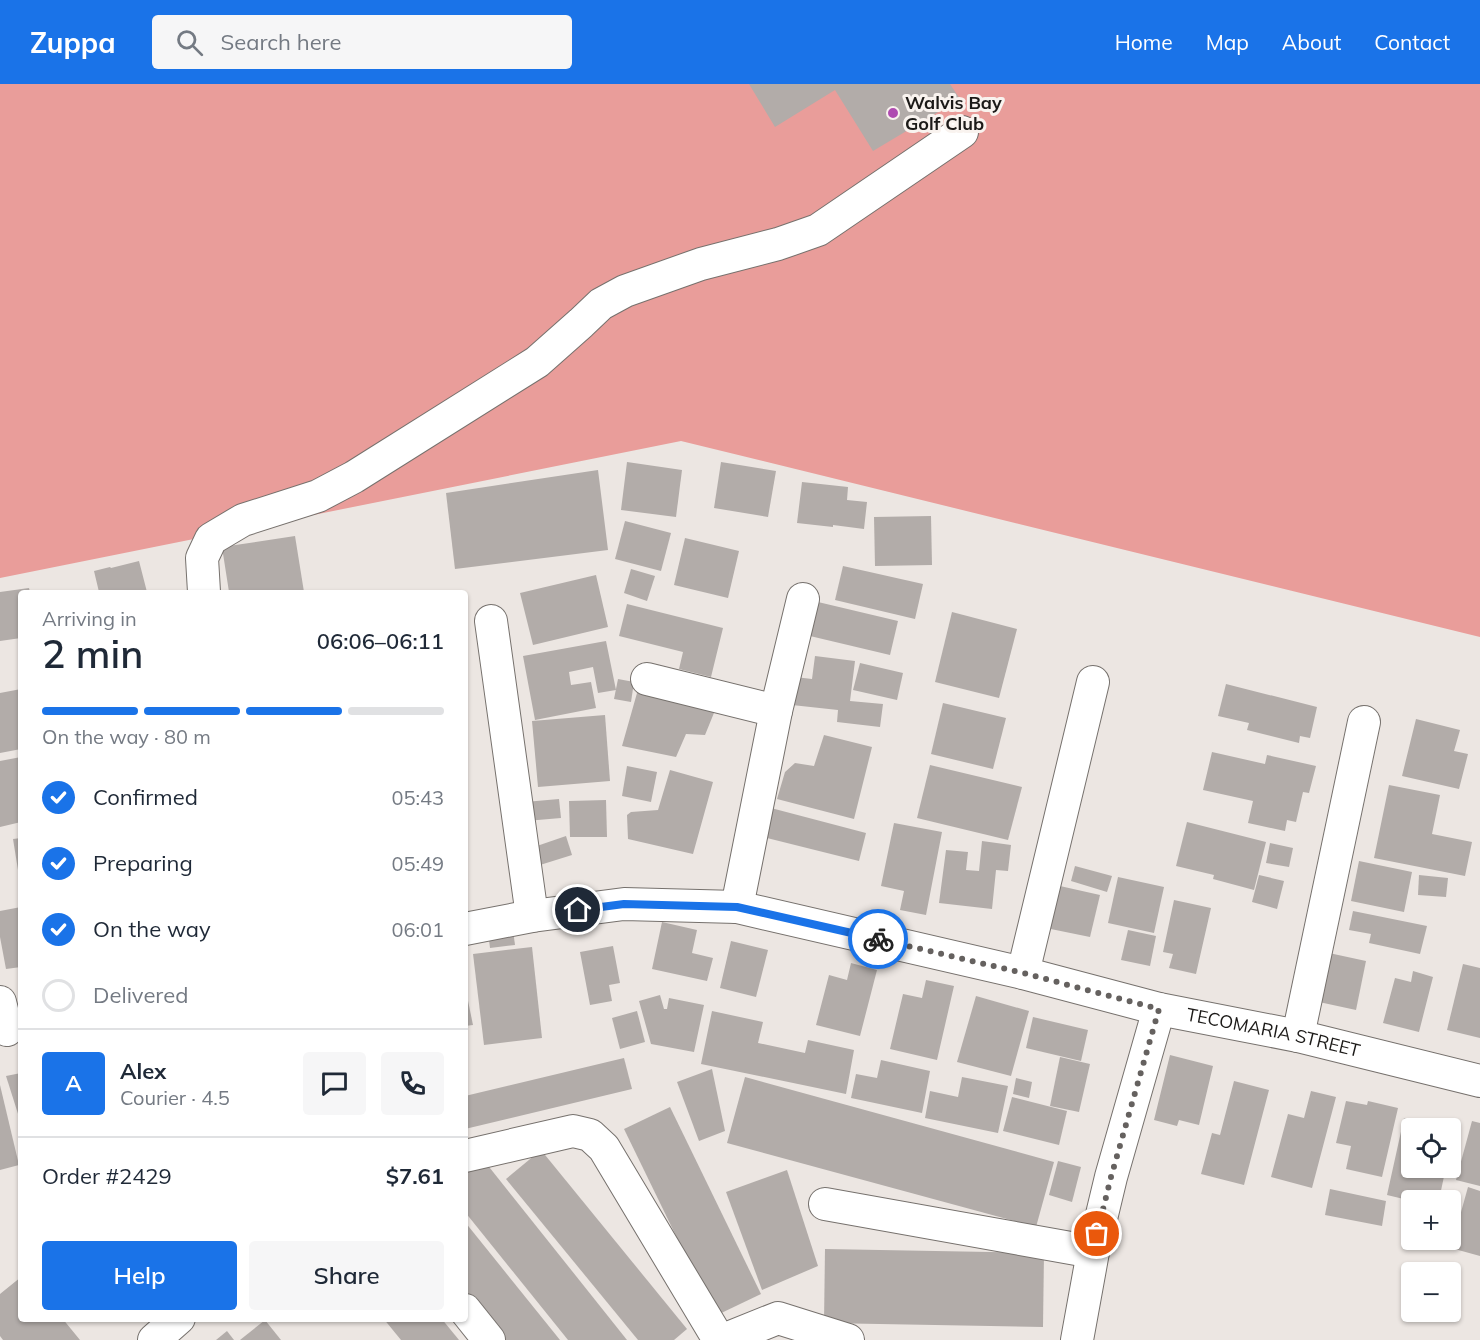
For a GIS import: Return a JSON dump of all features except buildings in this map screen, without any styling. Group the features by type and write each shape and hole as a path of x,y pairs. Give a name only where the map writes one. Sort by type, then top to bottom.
{"street":[{"path":"204,590 202,558 211,539 243,520 318,496 354,477 537,362 582,323 601,303 625,291 701,264 778,244 818,230 962,132"},
{"path":"737,907 776,711 803,599"},
{"path":"491,621 532,916"},
{"path":"647,680 776,711"},
{"path":"1023,973 1093,682"},
{"path":"1298,1036 1364,722"},
{"name":"TECOMARIA STREET","path":"468,928 532,916 624,904 737,907 1023,973 1159,1009 1298,1036 1480,1081"},
{"path":"1077,1340 1093,1252 1111,1177 1159,1009"},
{"path":"468,1155 573,1131 590,1135 604,1148 719,1340"},
{"path":"825,1204 1093,1252"},
{"path":"468,1314 489,1340"},
{"path":"723,1340 778,1318 848,1340"},
{"path":"154,1340 174,1322"}],"shaded area":[{"path":"0,84 1480,84 1480,637 681,441 0,578"}],"way so far":[{"path":"878,939 1023,973 1159,1009 1097,1234"}],"place":[{"name":"Walvis Bay Golf Club","path":"893,113"}],"route":[{"path":"578,910 624,904 737,907 878,939"}]}
